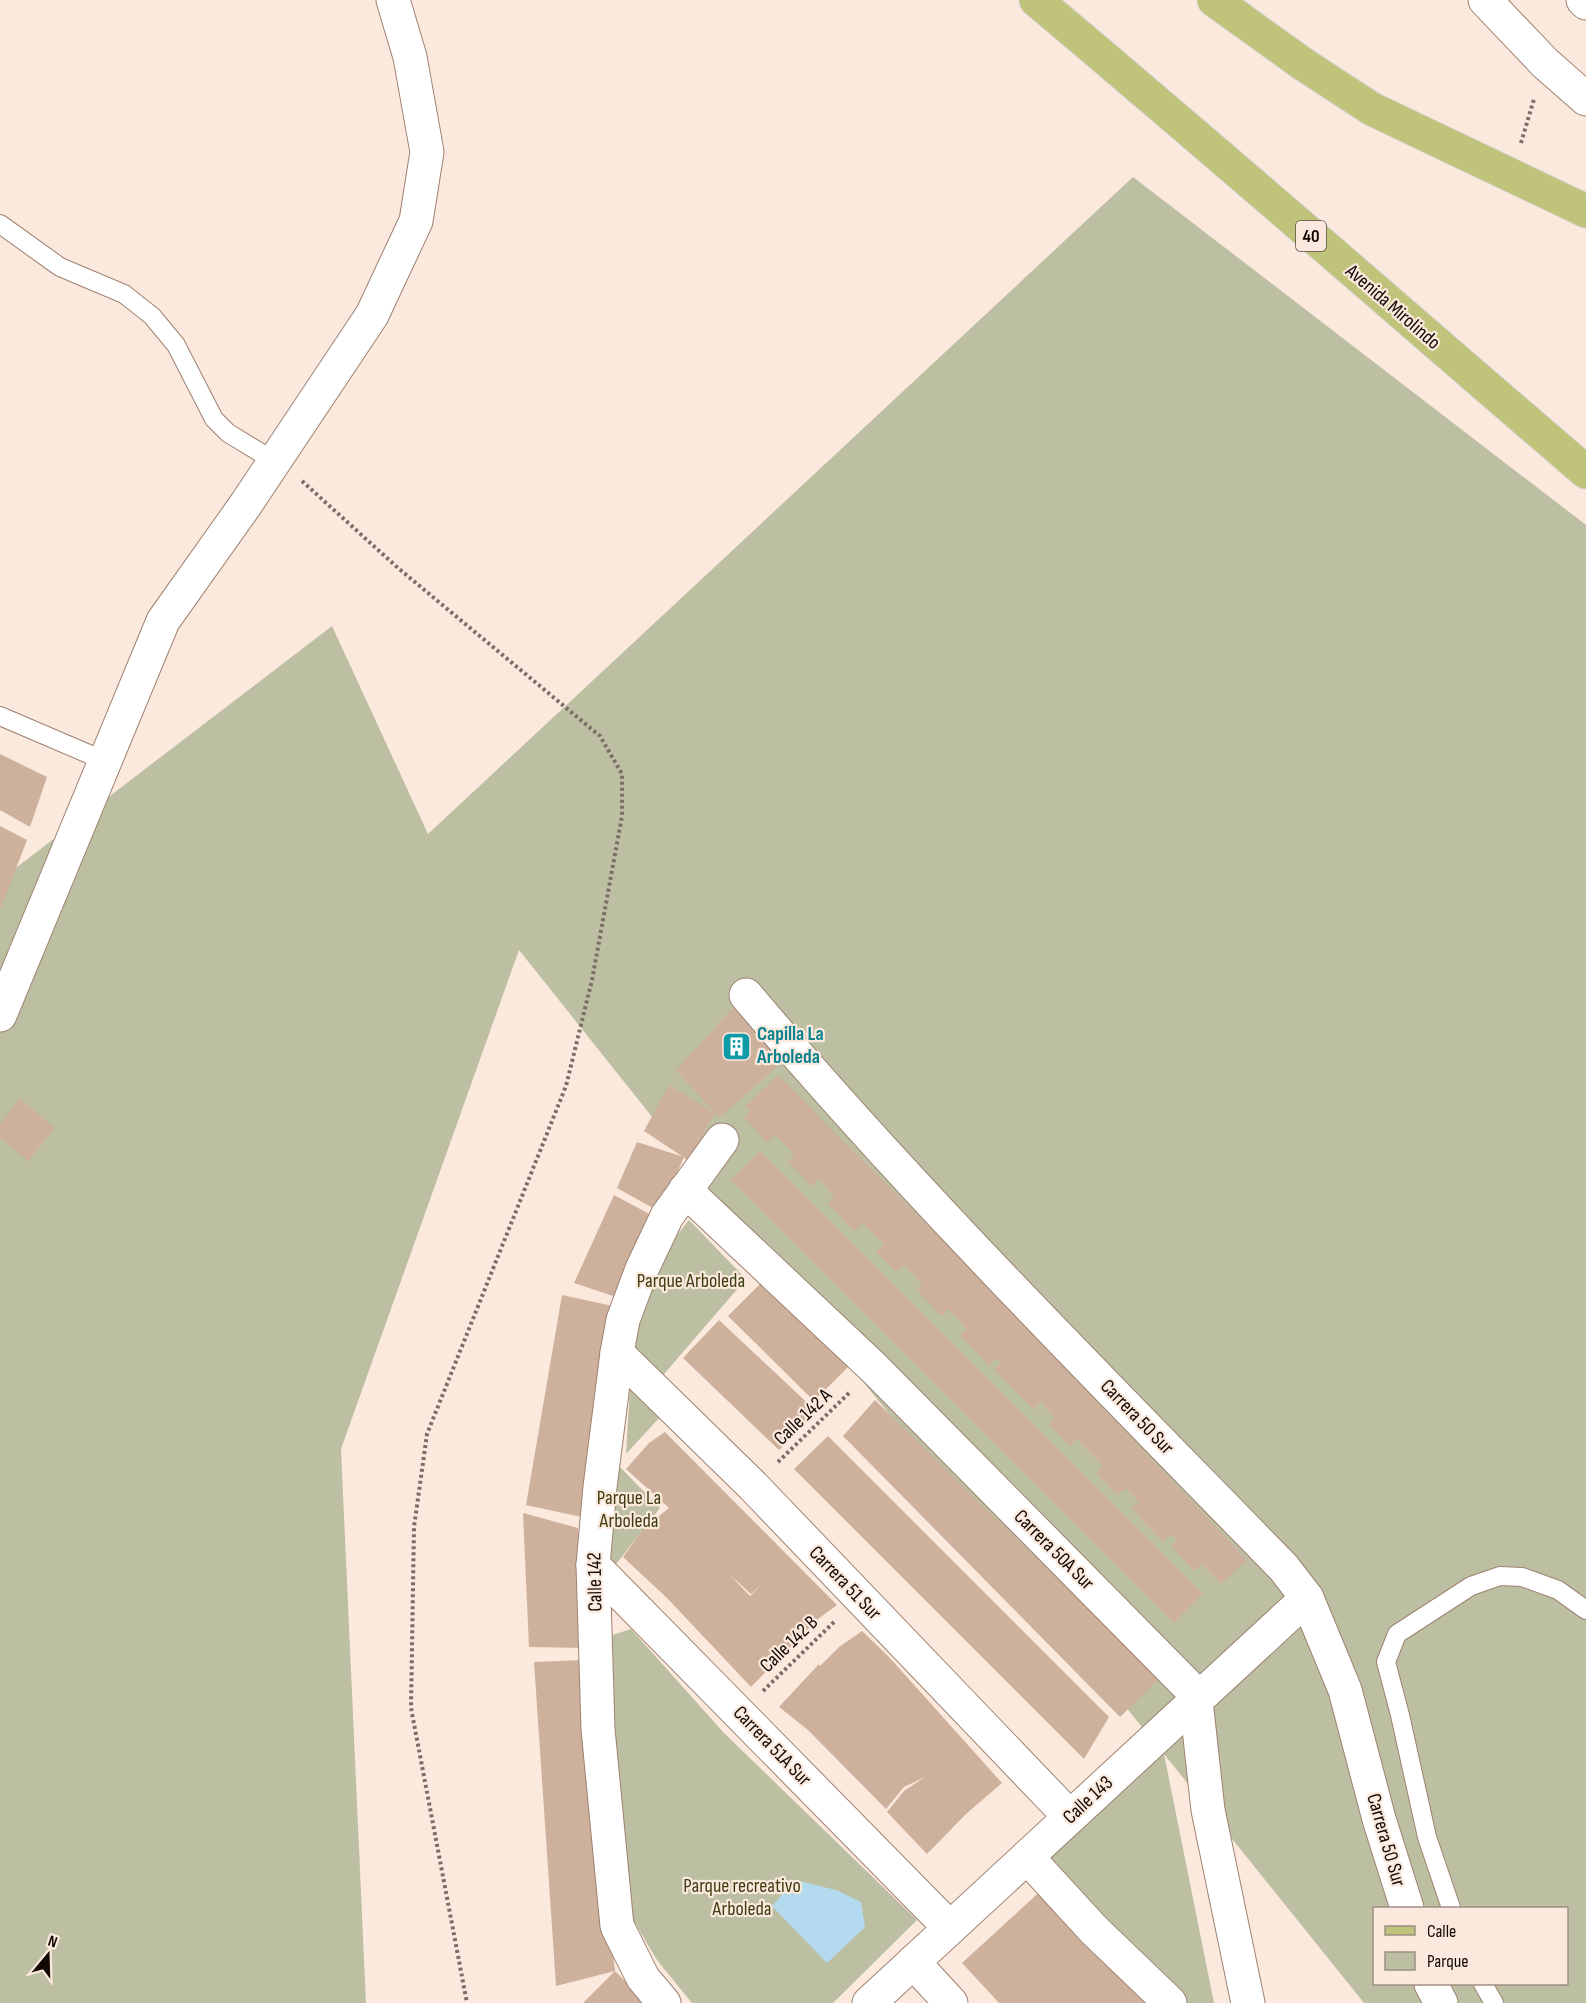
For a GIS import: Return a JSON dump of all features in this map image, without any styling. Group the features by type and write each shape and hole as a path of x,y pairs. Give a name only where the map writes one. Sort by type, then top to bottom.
{"main road":[{"name":"Avenida Mirolindo","path":"1036,0 1156,100 1337,259 1586,472"},
{"path":"1214,0 1372,110 1586,211"}],"street":[{"path":"0,1015 163,621 372,315 416,221 427,152 410,57 393,0"},
{"path":"1485,0 1545,63 1586,99"},
{"name":"Carrera 50 Sur","path":"746,995 801,1060 976,1252 1284,1568 1307,1598 1345,1690 1379,1819 1407,1907"},
{"name":"Calle 142","path":"664,2003 643,1978 617,1926 598,1729 593,1565 600,1488 623,1320 642,1269 667,1215 722,1140"},
{"name":"Carrera 50A Sur","path":"685,1190 874,1368 1192,1689 1196,1701 1208,1810 1248,2003"},
{"name":"Carrera 51 Sur","path":"617,1353 753,1486 1070,1817"},
{"name":"Carrera 51A Sur","path":"593,1565 950,1928"},
{"name":"Calle 143","path":"869,2003 1307,1598"},
{"path":"1027,1857 1094,1930 1170,2003"},
{"path":"913,1962 951,2003"},
{"path":"1432,1985 1441,2003"}],"lane":[{"path":"0,224 60,267 124,294 152,315 176,345 214,418 228,433 274,461"},
{"path":"0,717 105,761"},
{"path":"1451,1907 1426,1837 1400,1715 1386,1662 1397,1634 1471,1586 1500,1576 1522,1578 1558,1590 1586,1610"},
{"path":"1484,1985 1494,2003"}],"path":[{"path":"1511,174 1545,63"},
{"path":"274,461 300,479 398,568 600,736 621,774 622,816 592,981 566,1086 427,1434 414,1527 411,1708 467,2003"},
{"name":"Calle 142 A","path":"753,1486 874,1368"},
{"name":"Calle 142 B","path":"740,1713 859,1597"}],"green space":[{"path":"1133,177 1586,525 1586,2003 1364,2003 1164,1754 1214,2003 1187,2003 1039,1847 1150,1737 519,950 341,1449 366,2003 0,2003 0,880 332,626 428,834"},
{"name":"Parque Arboleda","path":"689,1220 746,1279 658,1381 632,1346 647,1272"},
{"path":"630,1387 660,1417 626,1454"},
{"name":"Parque La Arboleda","path":"614,1461 660,1508 609,1573"},
{"name":"Parque recreativo Arboleda","path":"631,1629 724,1733 917,1920 833,2003 692,2003 657,1960 624,1905 600,1639"}],"water":[{"path":"795,1880 836,1890 861,1902 865,1927 827,1963 772,1906"}],"building":[{"path":"0,754 47,777 30,827 0,810"},
{"path":"0,826 27,840 0,910"},
{"name":"Capilla La Arboleda","path":"738,1003 785,1060 720,1117 676,1070"},
{"path":"778,1075 989,1288 1247,1560 1221,1584 1202,1564 1194,1571 1171,1546 1177,1541 1171,1534 1163,1542 1131,1508 1139,1502 1126,1488 1117,1495 1096,1473 1103,1466 1087,1449 1077,1439 1070,1446 1049,1424 1055,1418 1041,1402 1033,1409 994,1369 1001,1363 996,1358 989,1365 960,1335 967,1329 948,1309 941,1316 917,1290 923,1285 904,1265 896,1272 876,1252 884,1245 863,1223 854,1231 828,1203 835,1197 819,1179 811,1186 788,1161 795,1155 775,1135 767,1142 744,1118 751,1111 745,1106"},
{"path":"669,1085 715,1113 689,1161 644,1131"},
{"path":"20,1099 55,1128 28,1161 0,1138 0,1124"},
{"path":"637,1142 684,1157 660,1212 617,1188"},
{"path":"760,1151 1203,1594 1174,1623 731,1180"},
{"path":"614,1195 657,1218 622,1299 574,1283"},
{"path":"765,1279 851,1364 814,1401 728,1316"},
{"path":"562,1295 613,1306 586,1518 526,1505"},
{"path":"719,1320 816,1411 779,1450 683,1358"},
{"path":"875,1400 1159,1679 1120,1717 843,1436"},
{"path":"665,1432 837,1605 818,1619 751,1687 667,1598 623,1557 643,1529 669,1508 626,1469 649,1443","holes":["729,1574 751,1594 762,1584 750,1596"]},
{"path":"828,1436 1109,1717 1084,1759 794,1469"},
{"path":"523,1513 578,1528 584,1648 529,1647"},
{"path":"862,1631 889,1657 1002,1783 966,1814 927,1854 887,1812 904,1791 925,1777 904,1787 886,1809 808,1730 779,1707 819,1664 820,1666 839,1647"},
{"path":"582,1660 615,1971 556,1986 534,1662"},
{"path":"1046,1886 1152,2003 999,2003 962,1963"},
{"path":"615,1971 647,2003 583,2003"}],"place":[{"name":"Capilla La Arboleda","path":"736,1046"}]}
